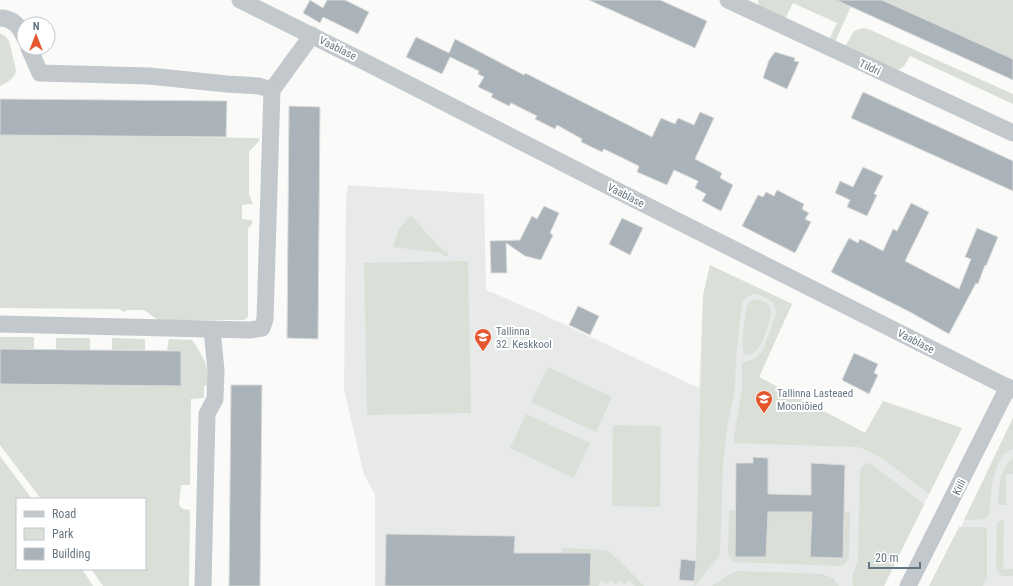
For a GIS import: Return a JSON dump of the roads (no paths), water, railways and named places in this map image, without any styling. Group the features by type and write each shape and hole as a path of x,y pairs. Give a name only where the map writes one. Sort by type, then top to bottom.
{"street":[{"name":"Vaablase","path":"240,0 1010,388"},
{"name":"Tildri","path":"728,0 1013,133"},
{"path":"0,18 8,18 16,24"},
{"path":"0,324 212,330 250,330 262,328 266,319 272,90 312,35"},
{"path":"33,56 40,73 149,76 259,86 272,90"},
{"path":"203,586 207,414 215,399 216,370 212,330"},
{"name":"Kiili","path":"908,586 1010,388"}],"place":[{"name":"Tallinna 32. Keskkool","path":"483,352"},
{"name":"Tallinna Lasteaed Mooniõied","path":"764,414"}]}
